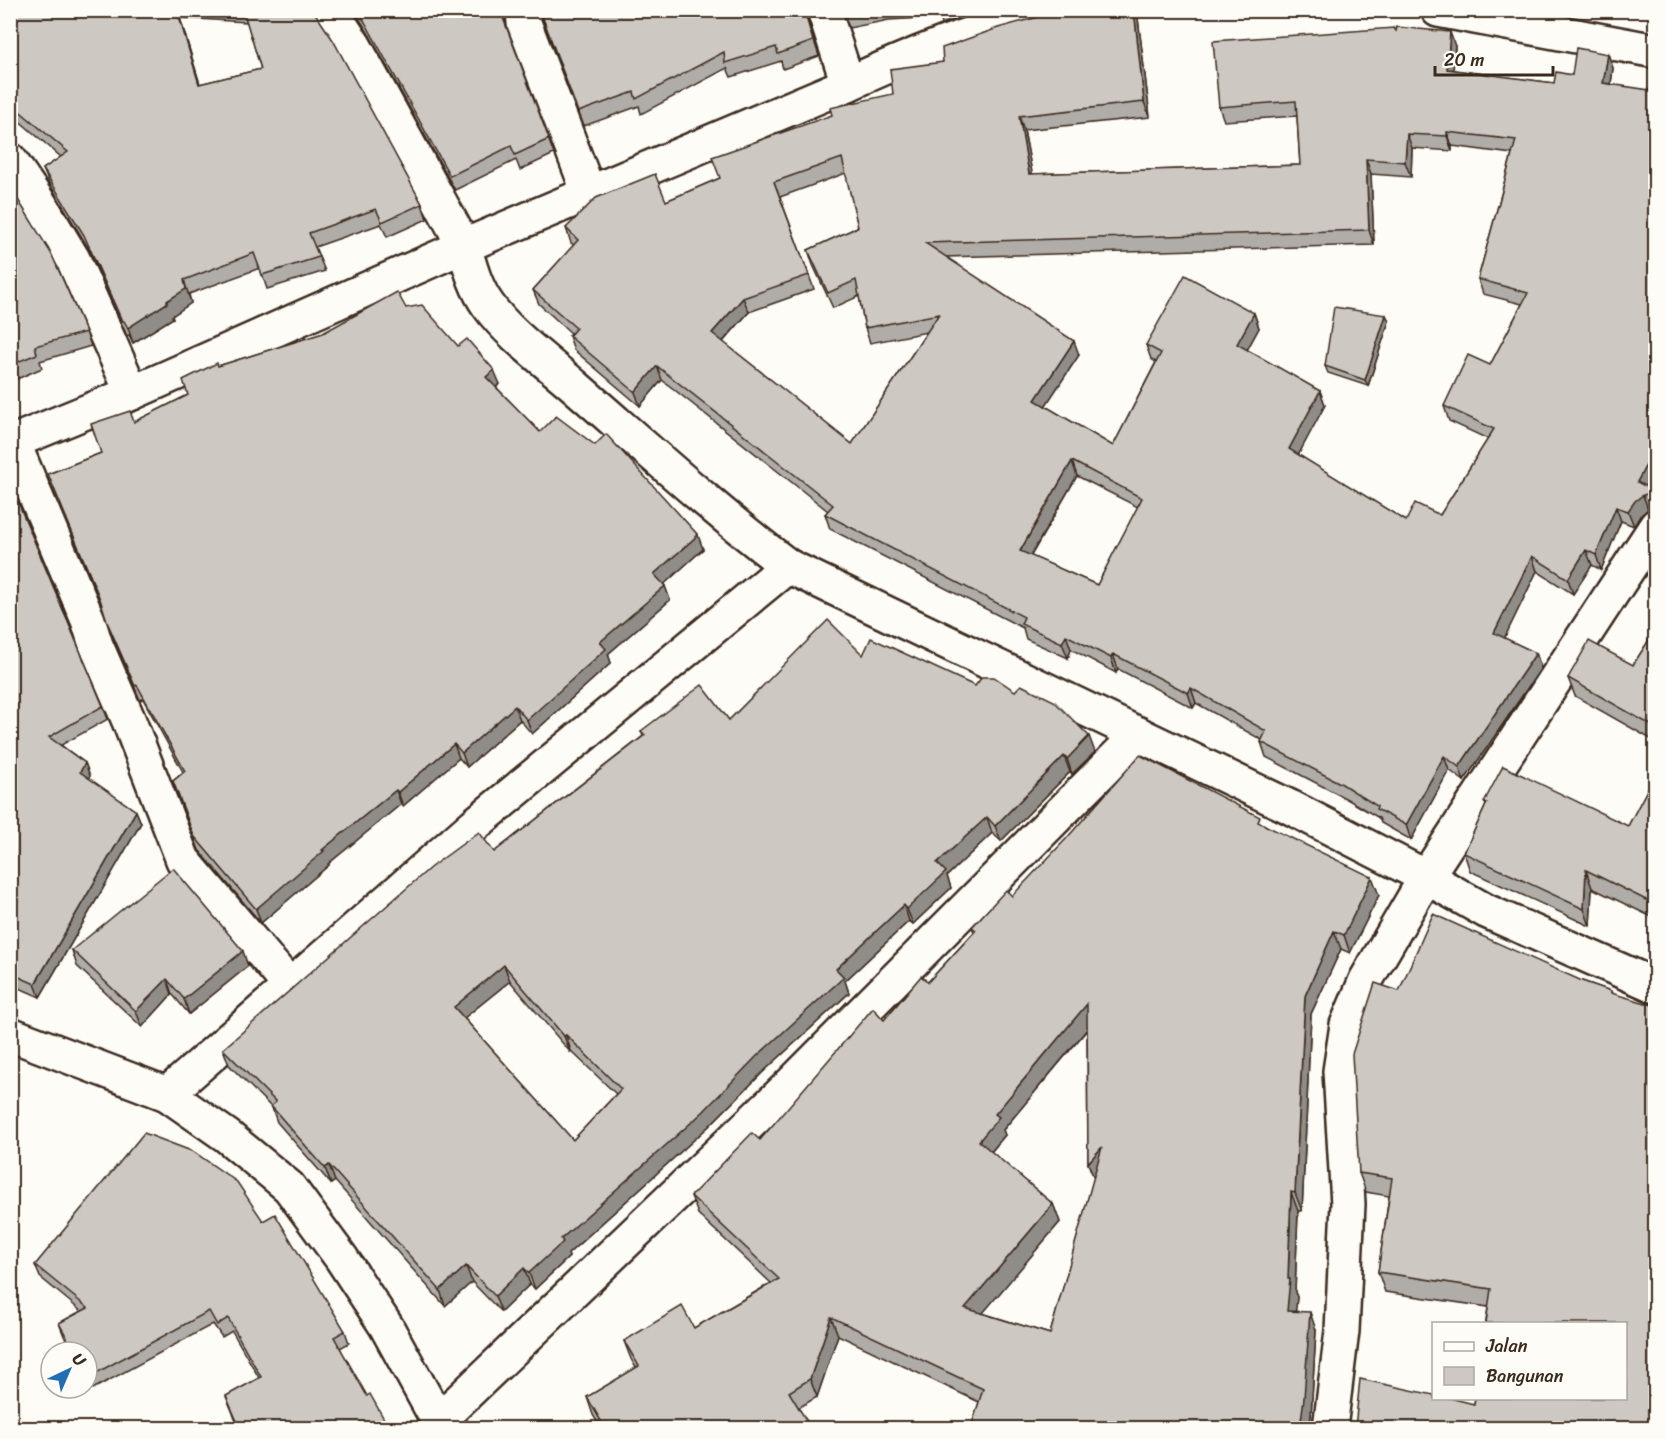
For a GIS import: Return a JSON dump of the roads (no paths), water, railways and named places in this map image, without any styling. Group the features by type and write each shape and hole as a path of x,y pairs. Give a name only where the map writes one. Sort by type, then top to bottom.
{"main road":[{"path":"331,10 354,45 464,246 471,272 488,305 504,324 749,536 788,566 1290,807 1426,877 1486,911 1656,986"},
{"path":"523,10 524,23 589,193"},
{"path":"824,10 848,84"},
{"path":"290,986 183,860 88,620 12,443 132,393 464,246 904,59 1014,19 1050,10"},
{"path":"1438,10 1656,51"},
{"path":"10,160 73,259 132,393"},
{"path":"1330,1428 1342,1331 1347,1215 1340,1071 1347,1025 1366,981 1426,877 1656,526"},
{"path":"167,1094 474,825 788,566"},
{"path":"10,1034 167,1094 227,1136 289,1187 342,1259 386,1326 441,1424 789,1086 1139,734"}]}
